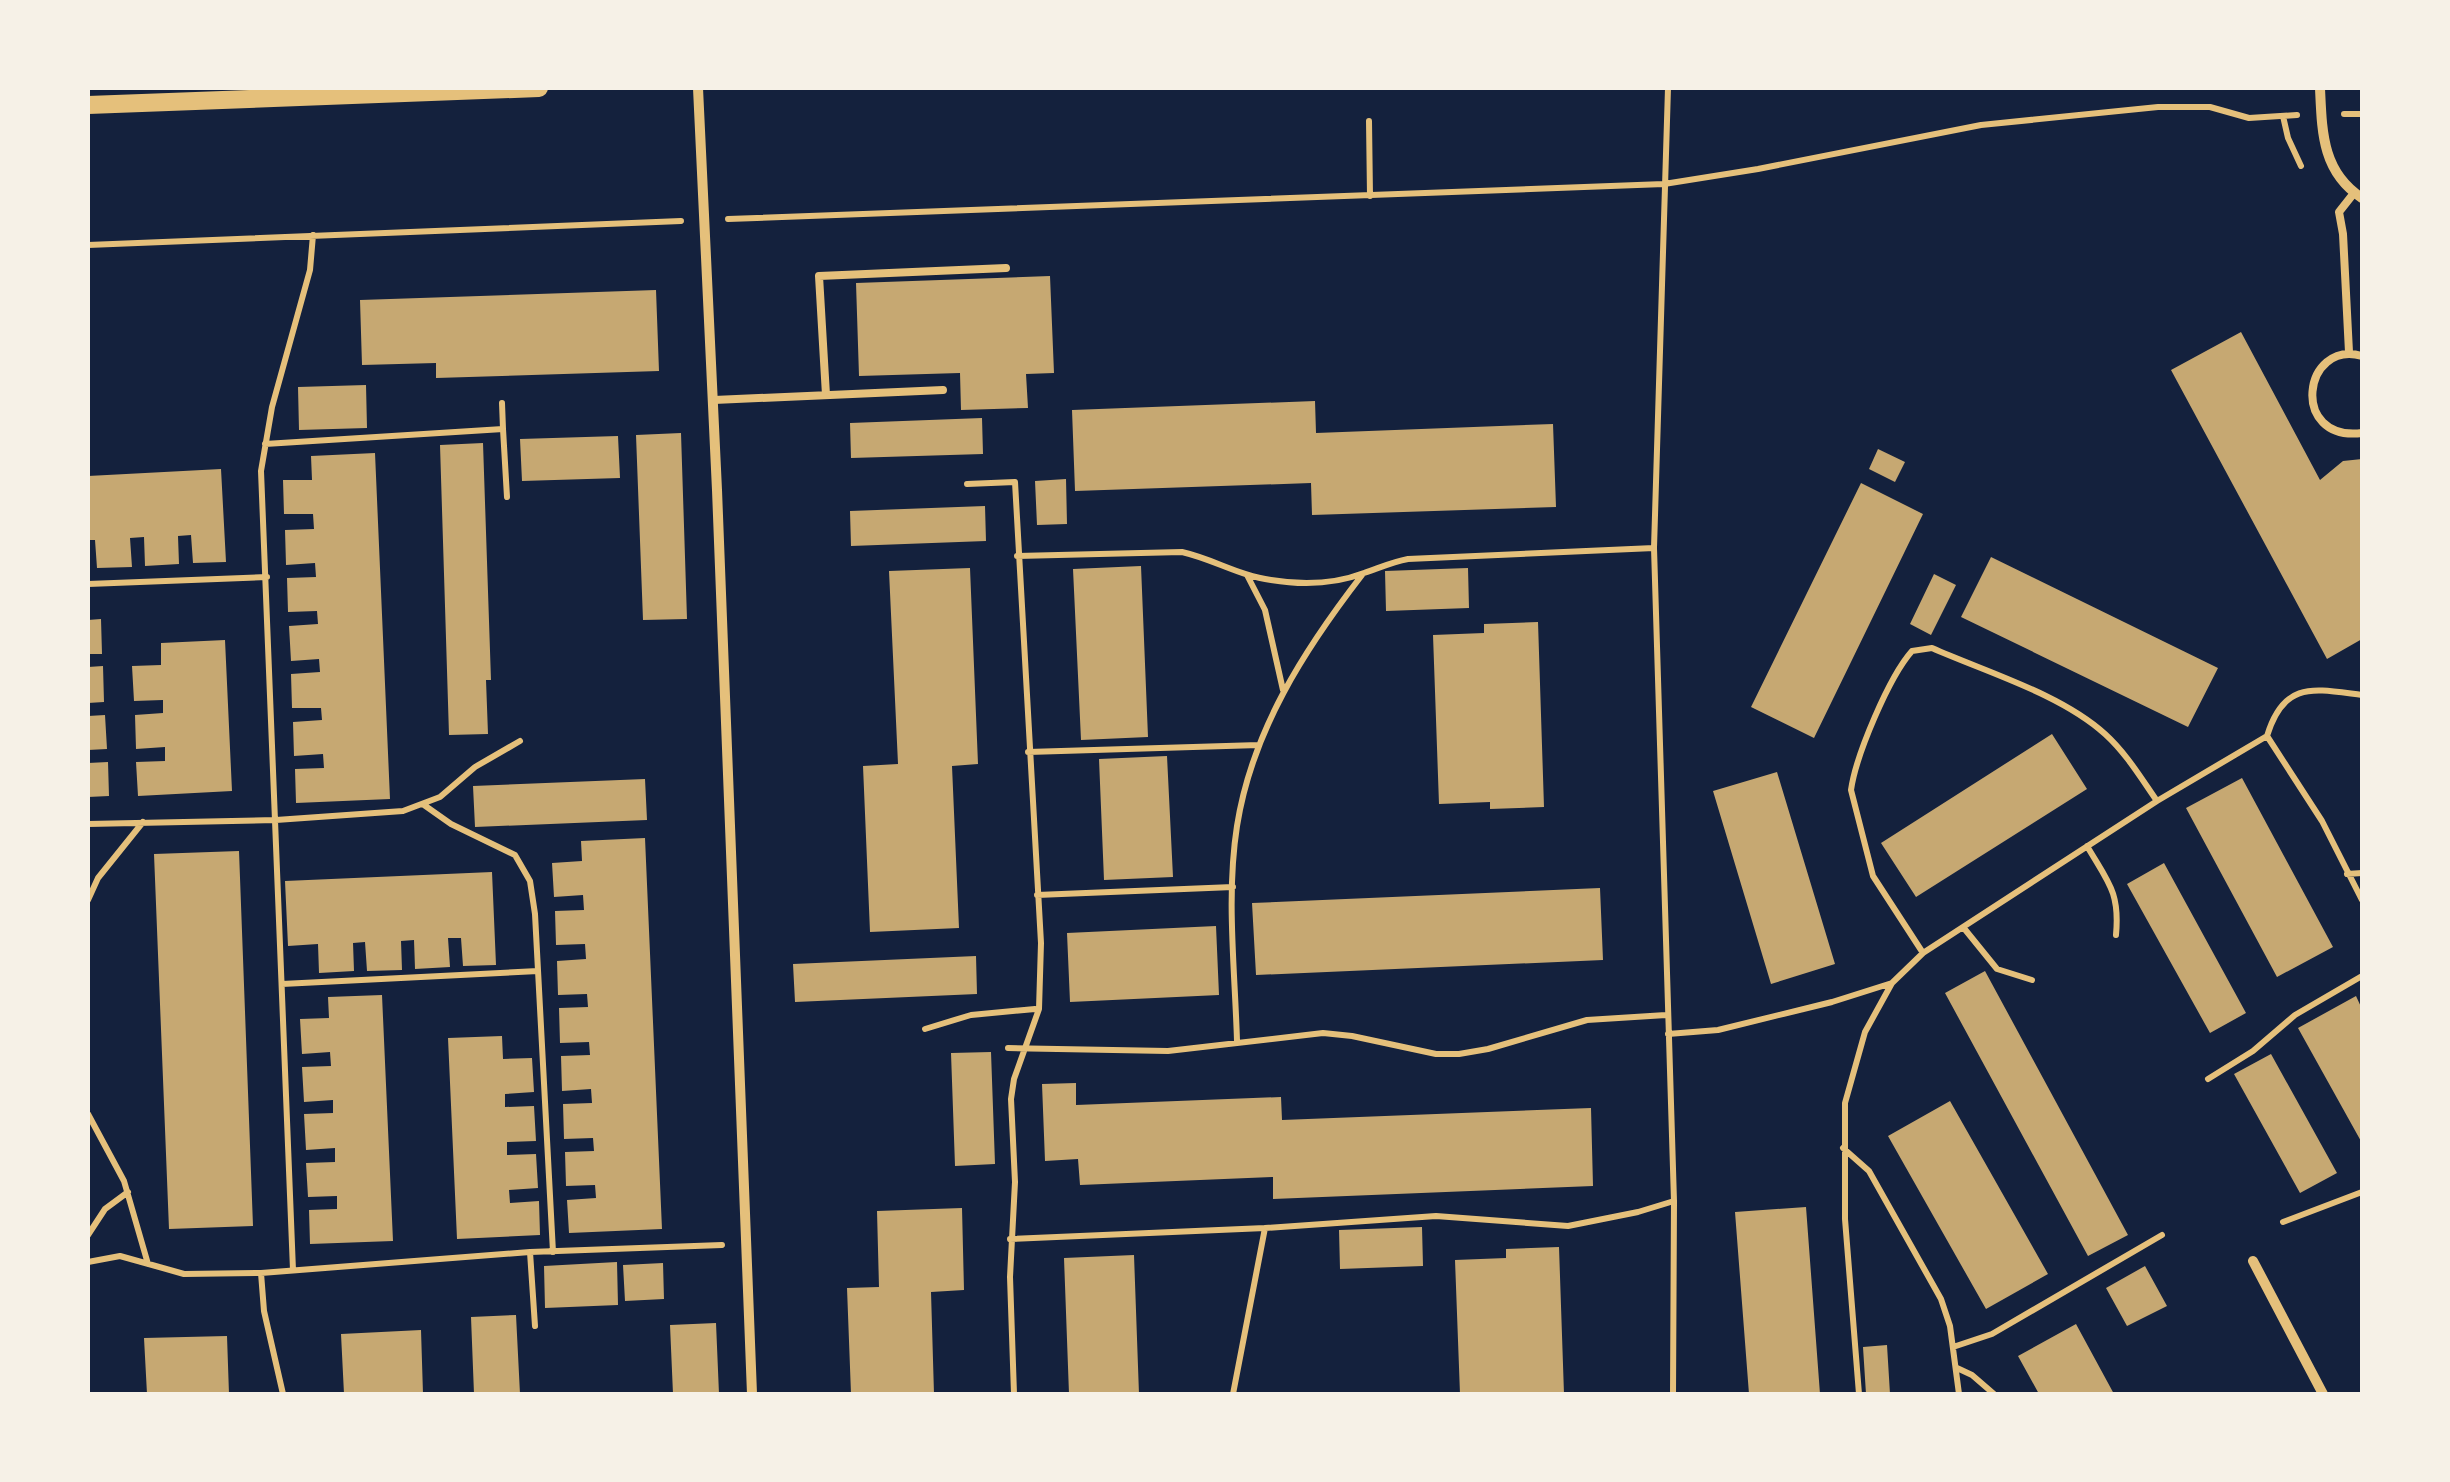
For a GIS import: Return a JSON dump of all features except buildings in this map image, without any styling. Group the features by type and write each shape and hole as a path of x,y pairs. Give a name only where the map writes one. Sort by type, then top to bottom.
{"street":[{"path":"88,105 539,88"},
{"path":"698,88 714,400 752,1394"},
{"path":"2320,88 2326,148 2338,179 2358,196"},
{"path":"2253,1261 2324,1394"}],"lane":[{"path":"2348,352 2343,234 2338,212 2358,196"},
{"path":"826,395 820,276 1006,268"},
{"path":"2362,356 2348,352 2329,360 2317,375 2311,393 2315,413 2326,425 2338,432 2362,433"},
{"path":"714,400 943,390"}],"path":[{"path":"1668,88 1654,548 1674,1201 1673,1394"},
{"path":"88,244 1664,184 1758,170 1982,125 2158,106 2210,107 2249,118 2362,114"},
{"path":"1369,121 1370,196"},
{"path":"293,1270 261,472 264,444 310,270 313,235"},
{"path":"502,403 507,497"},
{"path":"264,444 503,429"},
{"path":"967,484 1015,482 1041,942 1039,1009 1010,1100 1015,1182 1010,1239 1014,1394"},
{"path":"1017,556 1182,552 1247,575 1313,583 1363,574 1408,560 1654,548"},
{"path":"1237,1041 1233,887 1236,830 1244,791 1283,691 1323,625 1363,574"},
{"path":"1247,575 1264,610 1283,691"},
{"path":"88,584 267,576"},
{"path":"1923,953 1873,876 1851,790 1884,697 1912,650 1932,648 2081,716 2126,757 2157,801"},
{"path":"1859,1394 1843,1148 1845,1104 1865,1032 1892,983 1923,953 2157,801 2267,736 2282,704 2294,693 2309,690 2362,694"},
{"path":"2267,736 2322,821 2362,900"},
{"path":"88,824 276,820 404,811 440,798 475,767 520,741"},
{"path":"1028,752 1259,745"},
{"path":"424,805 451,824 516,856 525,867 535,914 553,1252"},
{"path":"88,900 98,878 143,822"},
{"path":"2087,846 2114,892 2118,907 2116,935"},
{"path":"2347,874 2362,873"},
{"path":"1038,895 1233,887"},
{"path":"1964,927 1997,970 2032,980"},
{"path":"282,984 538,971"},
{"path":"2208,1079 2254,1051 2296,1015 2362,976"},
{"path":"1668,1034 1754,1023 1892,983"},
{"path":"925,1029 971,1015 1035,1009"},
{"path":"1008,1048 1168,1050 1323,1033 1436,1054 1460,1054 1488,1050 1588,1020 1666,1015"},
{"path":"88,1114 128,1192 149,1265"},
{"path":"1843,1148 1868,1171 1942,1299 1958,1394"},
{"path":"88,1235 105,1209 128,1192"},
{"path":"2282,1222 2362,1192"},
{"path":"1010,1239 1436,1216 1568,1226 1674,1201"},
{"path":"1233,1394 1265,1228"},
{"path":"1953,1347 1992,1334 2162,1235"},
{"path":"88,1262 120,1256 184,1274 262,1272 530,1252 746,1244"},
{"path":"530,1252 535,1326"},
{"path":"262,1272 264,1311 283,1394"},
{"path":"1956,1368 1972,1375 1994,1394"}]}
